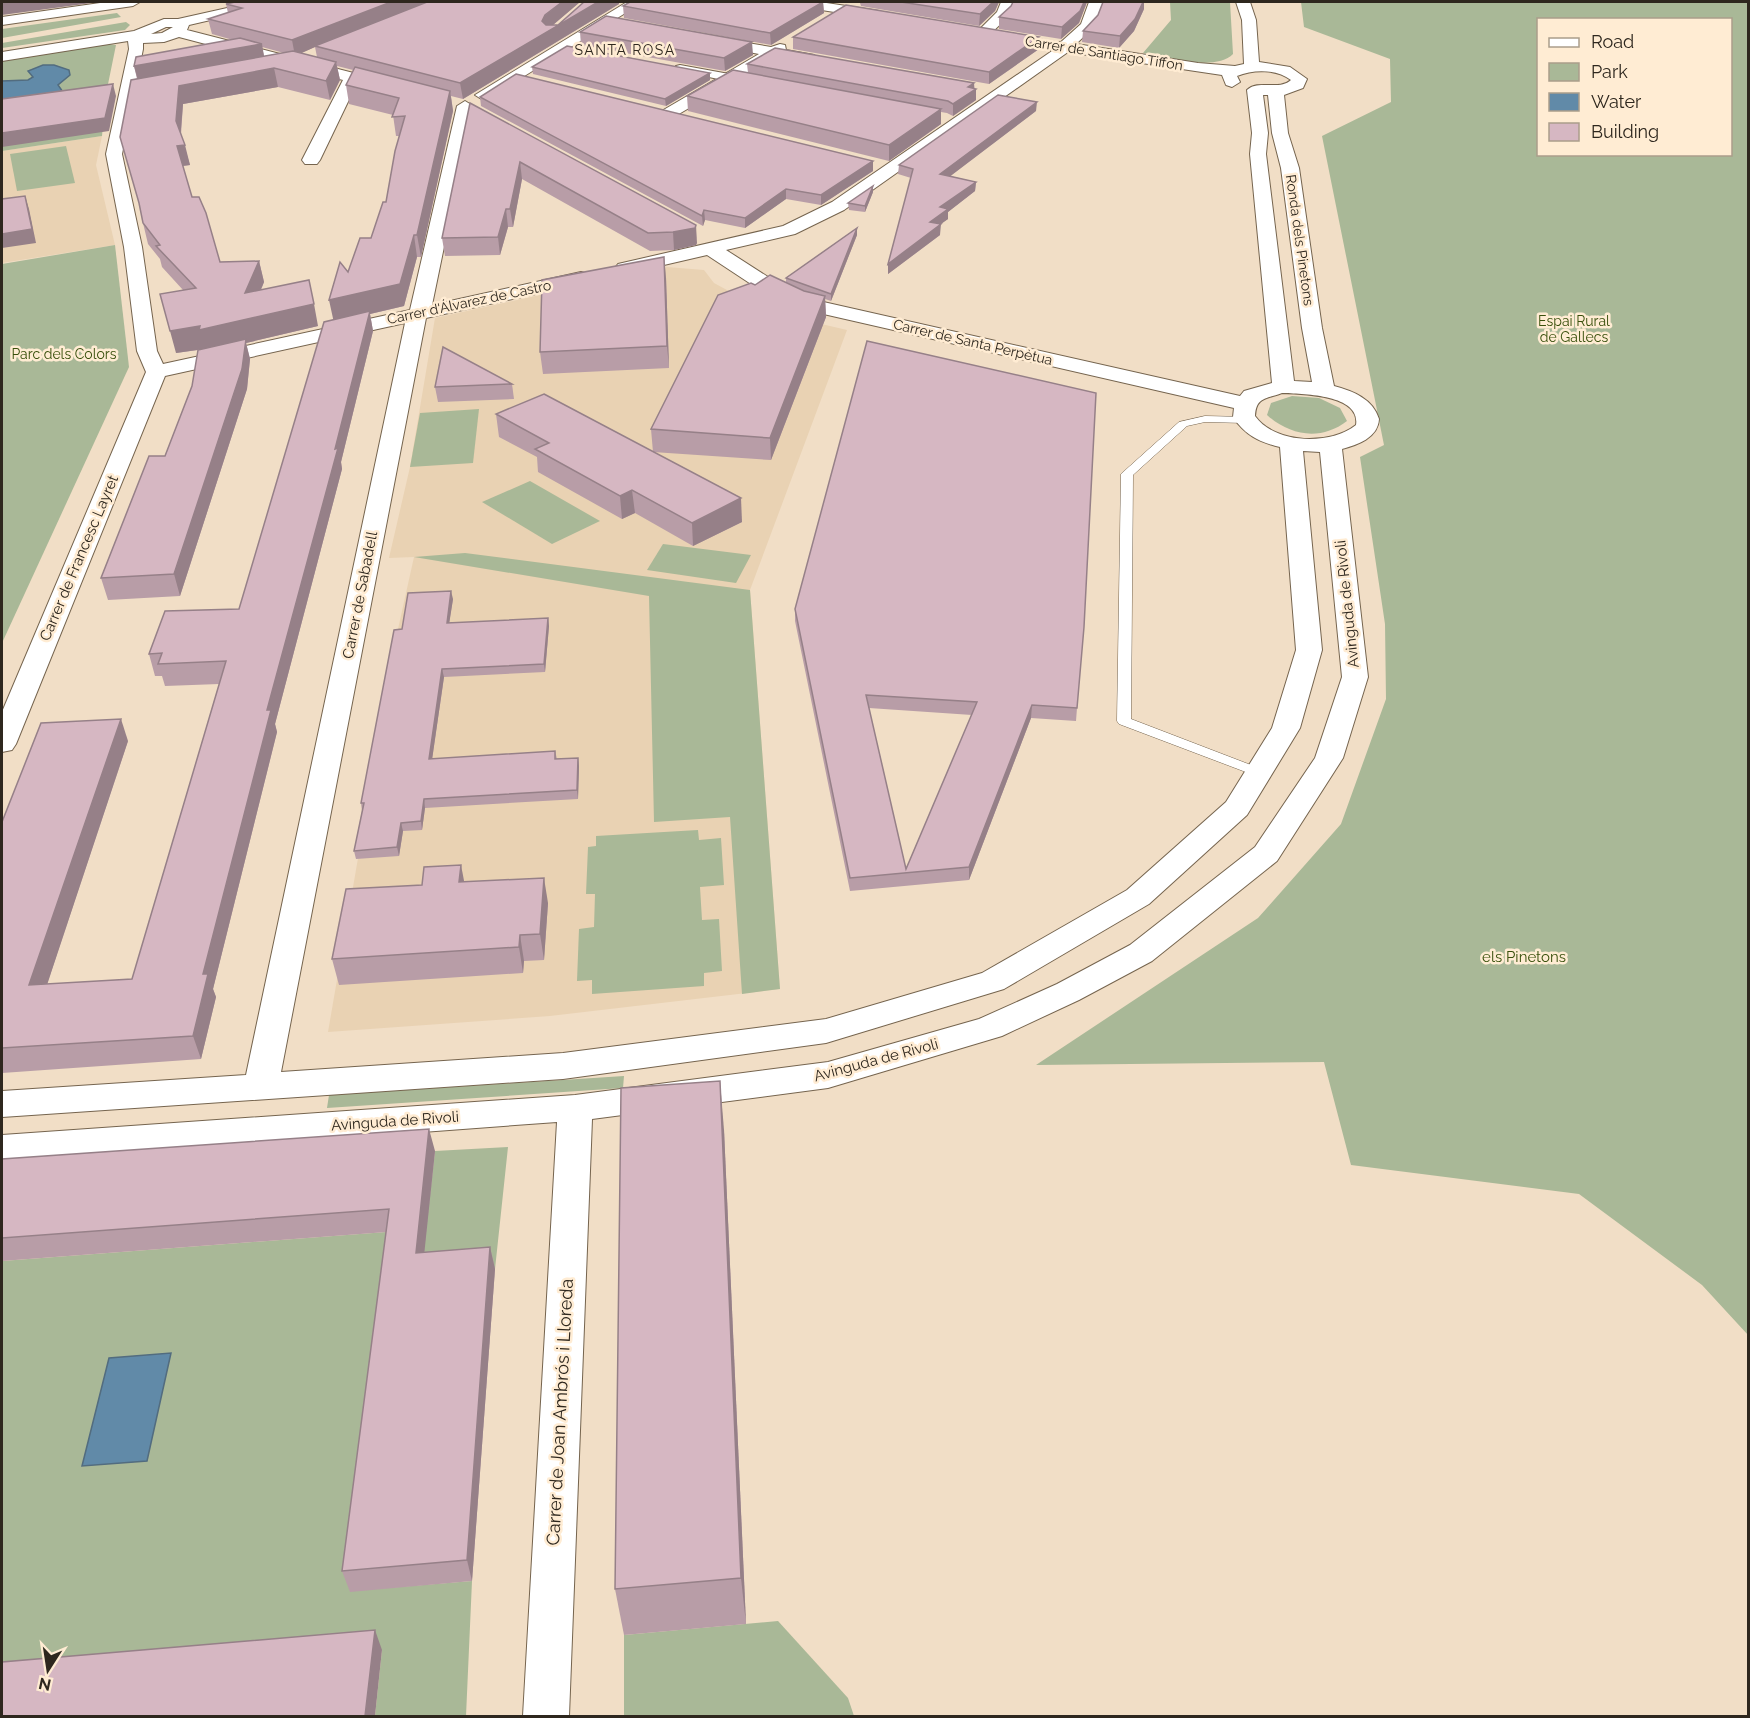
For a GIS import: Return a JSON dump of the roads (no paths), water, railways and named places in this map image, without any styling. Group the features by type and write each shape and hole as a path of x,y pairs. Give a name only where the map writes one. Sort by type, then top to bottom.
{"street":[{"path":"2,21 133,2"},
{"path":"2,56 140,36 162,37 170,23 271,2"},
{"path":"514,76 574,46 603,21 636,2"},
{"path":"796,2 850,5 897,18"},
{"name":"Carrer de Santiago Tiffon","path":"1003,36 978,32 1003,14 1008,2"},
{"name":"Carrer d'Álvarez de Castro","path":"156,372 417,314 712,244 789,230 838,206 1064,47 1088,26 1096,2"},
{"path":"1243,2 1249,20 1252,68"},
{"path":"824,22 850,5"},
{"path":"603,21 624,25"},
{"path":"170,23 295,63 408,92"},
{"path":"140,36 135,42 132,93 114,154 133,247 147,351 156,372"},
{"path":"550,38 574,46"},
{"path":"695,38 829,62"},
{"path":"691,121 661,113 729,78 794,40"},
{"name":"Carrer de Santiago Tiffon","path":"1033,41 1198,68 1234,77 1255,90 1276,91"},
{"path":"260,69 295,63 316,54"},
{"path":"1234,77 1271,62 1295,75 1299,82 1292,88 1276,91"},
{"path":"662,65 762,84"},
{"path":"514,76 534,81"},
{"name":"Carrer de Sabadell","path":"261,1086 417,314 422,307 467,109 514,76"},
{"path":"311,160 352,77"},
{"path":"979,89 1001,93"},
{"name":"Ronda dels Pinetons","path":"1255,90 1260,132 1258,154 1283,381 1281,387"},
{"name":"Ronda dels Pinetons","path":"1276,91 1280,133 1290,168 1312,328 1324,390"},
{"path":"865,163 892,169"},
{"name":"Carrer de Santa Perpètua","path":"712,244 760,284 813,306 1245,412"},
{"name":"Carrer de Francesc Layret","path":"2,744 13,690 156,372"},
{"path":"1281,387 1324,390 1359,405 1369,420 1367,428 1354,439 1330,445 1291,443 1253,428 1245,412 1252,396 1281,387"},
{"path":"2,1104 563,1066 826,1031 993,981 1138,897 1237,808 1287,728 1308,650 1291,443"},
{"name":"Avinguda de Rivoli","path":"2,1149 575,1108 828,1075 990,1028 1068,992 1141,953 1266,854 1329,758 1355,677 1330,445"},
{"name":"Carrer de Joan Ambrós i Lloreda","path":"546,1716 575,1108"}],"lane":[{"path":"1245,412 1183,424 1127,474 1124,721 1259,773"}],"water":[{"path":"43,65 54,65 69,70 70,75 58,85 63,92 2,109 2,81 28,80 33,77 28,71"},
{"path":"171,1353 147,1461 82,1466 109,1358"}],"district":[{"name":"SANTA ROSA","path":"625,50"}],"park label":[{"name":"Espai Rural de Gallecs","path":"1574,330"},
{"name":"Parc dels Colors","path":"64,354"},
{"name":"els Pinetons","path":"1524,957"}]}
